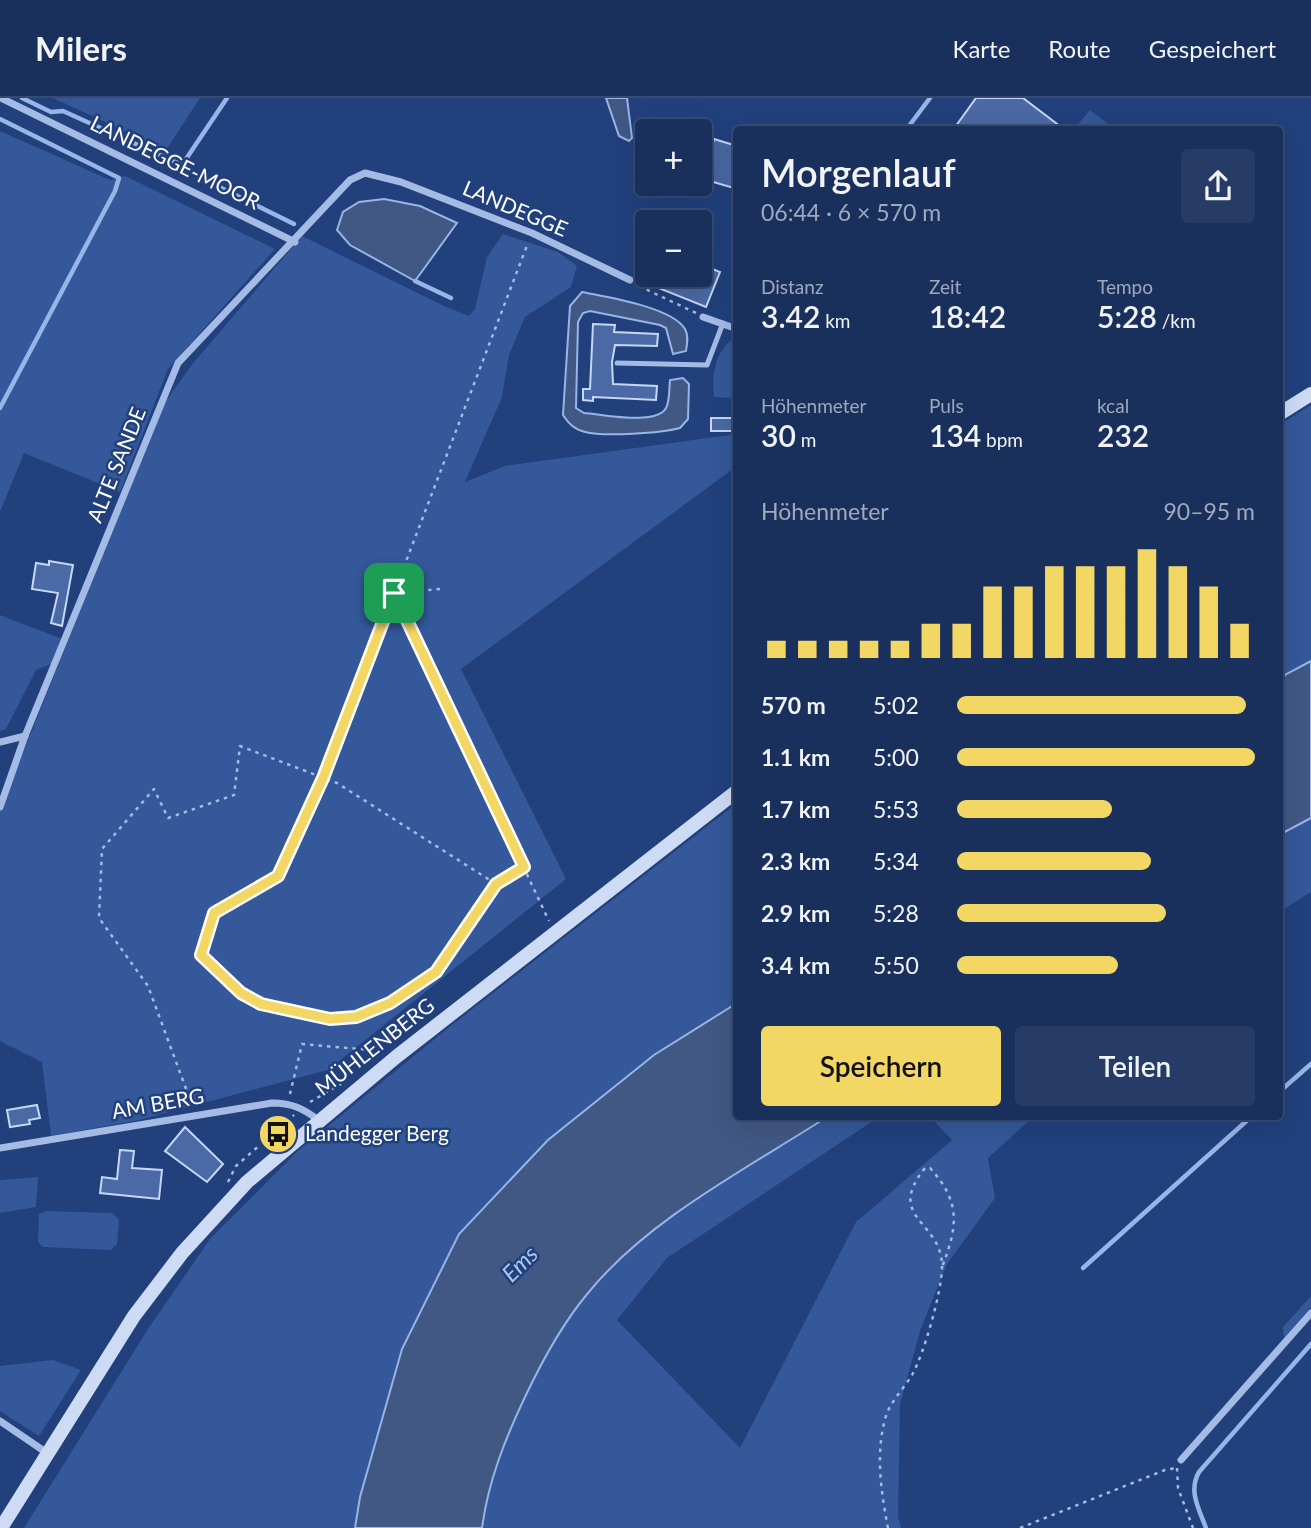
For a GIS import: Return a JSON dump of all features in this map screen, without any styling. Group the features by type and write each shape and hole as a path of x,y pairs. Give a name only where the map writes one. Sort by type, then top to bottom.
{"main road":[{"path":"1283,412 1311,394"},
{"name":"MÜHLENBERG","path":"1,1528 134,1316 181,1253 247,1182 318,1119 733,794"}],"street":[{"name":"LANDEGGE-MOOR","path":"1,98 295,242"},
{"name":"LANDEGGE","path":"295,242 350,180 365,173 401,182 532,233 630,280"},
{"name":"ALTE SANDE","path":"0,807 25,736 178,363 295,242"},
{"path":"703,317 733,327"},
{"path":"0,742 25,736"},
{"name":"AM BERG","path":"0,1149 272,1103 286,1102 302,1108 318,1119"},
{"path":"1181,1460 1311,1313"},
{"path":"0,1421 47,1453"}],"lane":[{"path":"617,363 707,365 723,323"}],"path":[{"path":"524,867 496,884 436,972 390,1003 356,1017 330,1019 261,1004 241,993 201,955 214,913 278,876 323,778 532,233"},
{"path":"630,280 646,292 703,317"},
{"path":"394,593 440,589"},
{"path":"394,593 551,924"},
{"path":"195,1115 148,986 99,918 102,849 154,789 168,818 234,795 240,746 337,783 496,884"},
{"path":"293,1087 302,1044 386,1052 396,1057"},
{"path":"236,1166 302,1108"},
{"path":"888,1528 882,1495 881,1433 887,1412 913,1373 923,1350 955,1222 952,1198 944,1183 930,1168 925,1168 912,1183 908,1196 915,1213 939,1250 942,1267"},
{"path":"1181,1460 1176,1468 1178,1488 1194,1528"},
{"path":"1020,1528 1176,1468"}],"shaded area":[{"path":"53,98 200,98 166,150"},
{"path":"1090,110 1110,126 1077,126"},
{"path":"0,131 110,180 125,176 275,249 168,369 120,492 24,453 0,512"},
{"path":"503,234 558,252 577,266 571,287 525,317 509,355 502,397 465,482 505,466 733,435 733,469 461,669 566,879 328,1070 139,1120 51,1136 42,1062 0,1041 0,810 163,405 194,362 302,236 469,316 475,309 487,257"},
{"path":"733,339 733,396 714,397 716,364"},
{"path":"1311,405 1311,661 1283,676 1283,422"},
{"path":"0,615 62,639 51,664 36,670 6,729 0,731"},
{"path":"733,806 733,1006 654,1055 548,1140 360,1497 355,1528 24,1528 148,1329 210,1239 300,1149 453,1024"},
{"path":"1311,818 1311,892 1283,910 1283,833"},
{"path":"822,1120 874,1120 667,1258 617,1320 740,1448 856,1222 952,1140 933,1120 1030,1120 988,1158 995,1198 947,1264 921,1328 900,1404 898,1517 901,1528 482,1528 493,1477 504,1445 538,1370 570,1317 612,1266 640,1241 700,1196"},
{"path":"38,1177 36,1207 0,1213 0,1180"},
{"path":"47,1211 112,1213 119,1220 117,1244 111,1250 43,1247 38,1242 39,1214"},
{"path":"1311,1296 1311,1307 1284,1338 1283,1327"},
{"path":"53,1360 81,1370 39,1436 0,1411 0,1366"}],"water":[{"path":"606,98 627,98 632,138 629,141 619,136"},
{"path":"384,199 420,206 457,223 415,281 350,245 337,230 343,212 359,202"},
{"path":"582,292 638,304 667,315 685,329 687,340 686,351 673,354 666,328 660,325 590,311 583,313 578,322 576,408 584,413 615,417 652,417 666,408 670,380 683,378 689,384 688,419 680,428 632,434 605,434 585,432 572,426 565,418 563,415 570,306"},
{"path":"1311,661 1311,818 1283,833 1283,676"},
{"name":"Ems","path":"733,1006 733,1120 822,1120 669,1218 612,1266 588,1293 553,1343 518,1413 493,1477 482,1528 355,1528 360,1497 402,1349 459,1234 548,1140 654,1055"}],"building":[{"path":"976,98 1023,98 1060,126 956,126"},
{"path":"714,139 733,145 733,188 712,182"},
{"path":"712,269 720,272 706,307 656,287 712,287"},
{"path":"593,324 615,325 614,332 658,334 657,346 615,345 612,362 613,384 657,386 656,400 593,397 593,401 583,400 583,389 590,389"},
{"path":"711,418 733,418 733,431 711,431"},
{"path":"49,561 73,565 62,626 51,623 58,593 32,589 36,563 49,565"},
{"path":"37,1105 40,1118 29,1120 30,1124 10,1127 7,1110"},
{"path":"185,1127 223,1164 207,1182 165,1151"},
{"path":"120,1150 134,1151 132,1168 162,1170 159,1199 100,1193 102,1177 117,1179"}],"waterway":[{"path":"22,98 51,112 63,111 182,165 227,98"},
{"path":"909,126 930,98"},
{"path":"0,119 119,178 115,191 0,408"},
{"path":"209,182 294,224"},
{"path":"415,281 451,298"},
{"path":"1283,1088 1311,1064"},
{"path":"1083,1268 1248,1120"},
{"path":"1206,1528 1194,1486 1199,1472 1311,1344"}],"place":[{"name":"Landegger Berg","path":"278,1134"}],"route":[{"path":"394,593 524,867 496,884 436,972 390,1003 356,1017 330,1019 261,1004 241,993 201,955 214,913 278,876 323,778 394,593"}]}
